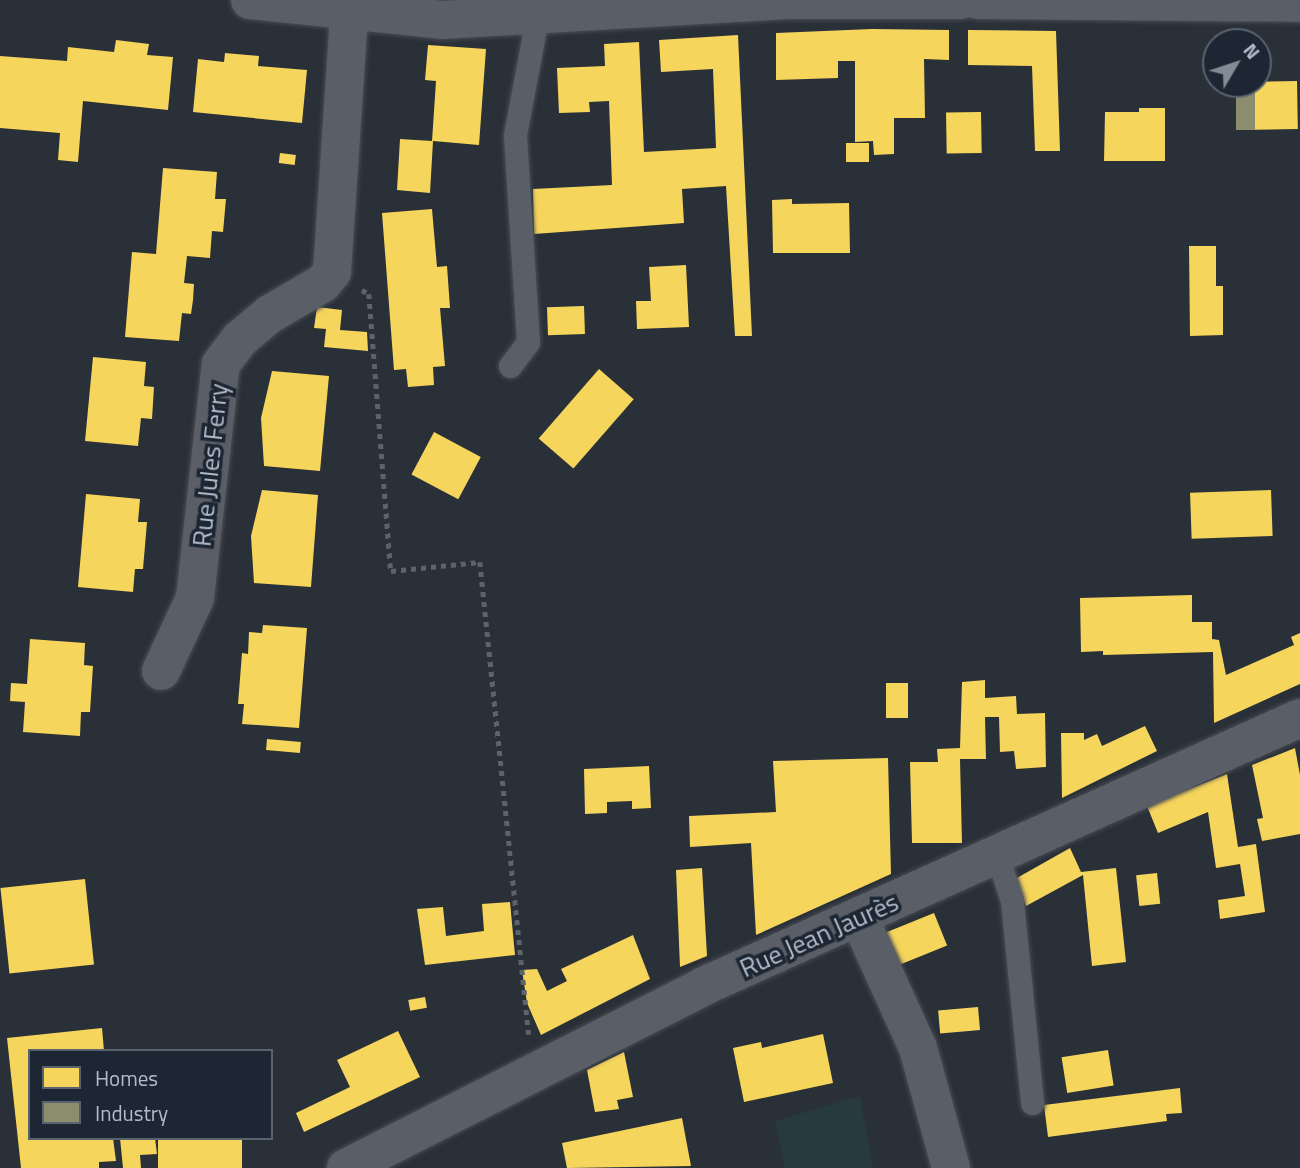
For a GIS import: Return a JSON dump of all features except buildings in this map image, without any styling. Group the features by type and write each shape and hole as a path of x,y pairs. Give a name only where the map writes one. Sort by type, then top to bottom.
{"street":[{"path":"250,0 349,13 442,20 537,17 791,0 961,0"},
{"path":"978,0 1300,3"},
{"path":"332,272 349,13"},
{"name":"Rue Jules Ferry","path":"161,671 194,598 221,364 240,339 270,314 323,283 332,272"},
{"name":"Rue Jean Jaurès","path":"346,1168 541,1065 716,980 1300,718"},
{"path":"859,918 918,1048 951,1168"}],"lane":[{"path":"510,366 528,342 516,135 537,17"},
{"path":"997,855 1012,901 1032,1103"}],"path":[{"path":"332,272 369,294 391,571 480,562 525,1025 541,1065"}],"green space":[{"path":"860,1096 873,1168 785,1168 775,1121"}]}
